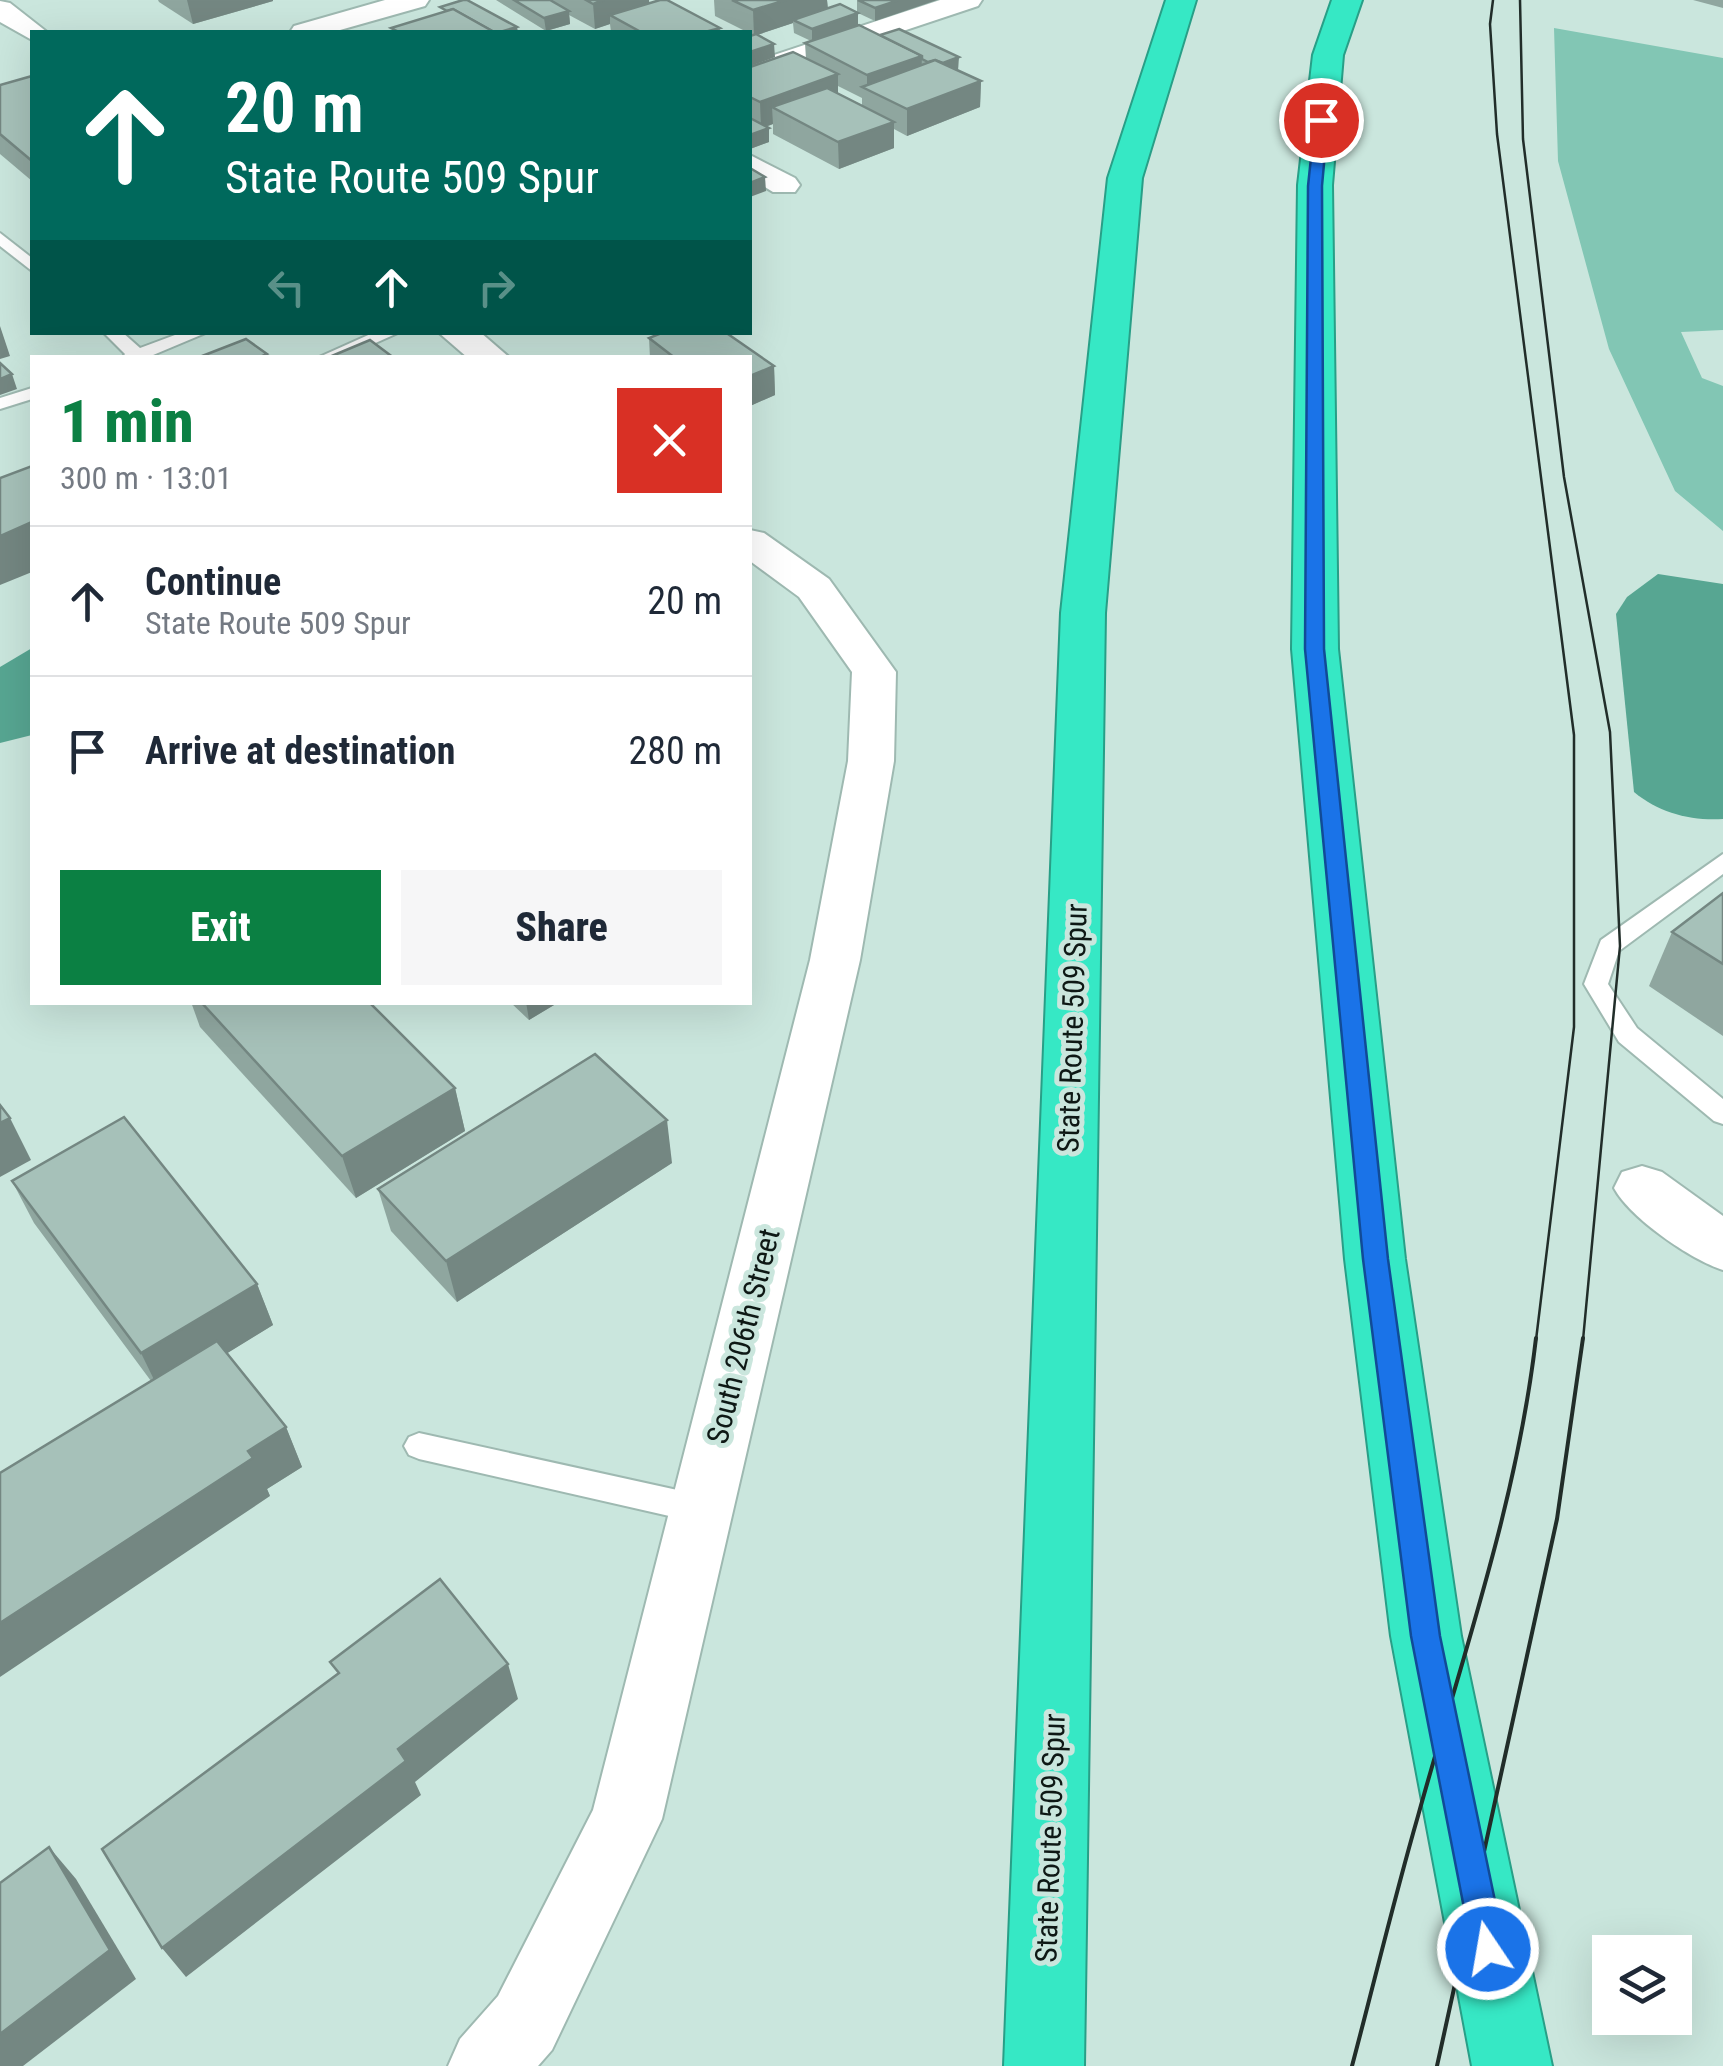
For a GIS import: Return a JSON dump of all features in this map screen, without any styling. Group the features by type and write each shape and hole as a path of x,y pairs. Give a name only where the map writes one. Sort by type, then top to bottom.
{"highway":[{"name":"State Route 509 Spur","path":"1044,2066 1083,613 1125,178 1181,0"},
{"path":"1347,0 1328,55 1315,186 1315,649 1376,1259 1426,1636 1512,2066"}],"street":[{"path":"311,30 415,0"},
{"path":"752,72 968,0"},
{"path":"0,8 30,30"},
{"path":"752,166 784,185"},
{"path":"460,335 488,355"},
{"name":"South 206th Street","path":"488,2066 524,2023 626,1820 835,960 872,761 874,672 814,588 752,543"},
{"path":"1642,1188 1723,1248"}],"lane":[{"path":"0,238 30,264"},
{"path":"114,335 133,355"},
{"path":"137,355 192,335"},
{"path":"333,355 384,335"},
{"path":"0,404 30,393"},
{"path":"1723,862 1608,946 1596,984 1628,1034 1723,1114"},
{"path":"419,1446 700,1508"}],"shaded area":[{"path":"1554,28 1723,58 1723,330 1681,332 1702,378 1723,386 1723,531 1675,491 1609,349 1558,161"},
{"path":"1658,574 1723,584 1723,819 1676,814 1634,792 1616,614 1627,597"},
{"path":"30,649 30,736 0,743 0,667"}],"building":[{"path":"467,0 517,27 490,30 453,9 440,7"},
{"path":"514,0 550,0 569,11 544,18"},
{"path":"667,0 720,28 637,30 610,15"},
{"path":"732,0 786,0 753,10"},
{"path":"858,0 899,0 875,8"},
{"path":"840,4 858,13 812,29 793,20"},
{"path":"453,9 490,30 395,30 391,28"},
{"path":"859,25 922,56 867,75 805,43"},
{"path":"899,29 959,57 943,63 928,62 880,35"},
{"path":"756,34 774,44 752,51 752,35"},
{"path":"793,52 838,74 760,102 752,98 752,66"},
{"path":"935,60 981,81 907,109 862,87"},
{"path":"30,77 30,159 0,134 0,85"},
{"path":"827,88 894,122 838,142 772,107"},
{"path":"752,119 769,128 752,134"},
{"path":"752,169 765,177 752,182"},
{"path":"729,335 774,366 752,375 752,355 671,355 649,338"},
{"path":"246,339 267,354 265,355 205,355"},
{"path":"370,340 390,355 334,355"},
{"path":"0,363 12,374 0,379"},
{"path":"30,467 30,523 0,536 0,478"},
{"path":"1723,893 1723,964 1672,932"},
{"path":"204,1005 372,1005 455,1088 342,1156"},
{"path":"595,1054 667,1120 446,1261 378,1189"},
{"path":"0,1105 10,1118 0,1123"},
{"path":"124,1117 257,1284 141,1353 12,1181"},
{"path":"217,1341 286,1427 248,1451 253,1458 0,1623 0,1473"},
{"path":"440,1579 508,1664 398,1749 406,1761 162,1948 102,1849 339,1673 330,1662"},
{"path":"49,1847 110,1950 0,2034 0,1883"}],"tram line":[{"path":"1493,0 1490,24 1497,134 1574,735 1574,1027 1536,1340"},
{"path":"1520,0 1523,139 1564,477 1610,732 1620,946 1583,1340"},
{"path":"1352,2066 1502,1519 1536,1338"},
{"path":"1437,2066 1557,1519 1583,1338"}],"route":[{"path":"1321,120 1315,186 1315,649 1376,1259 1426,1636 1488,1949"}]}
